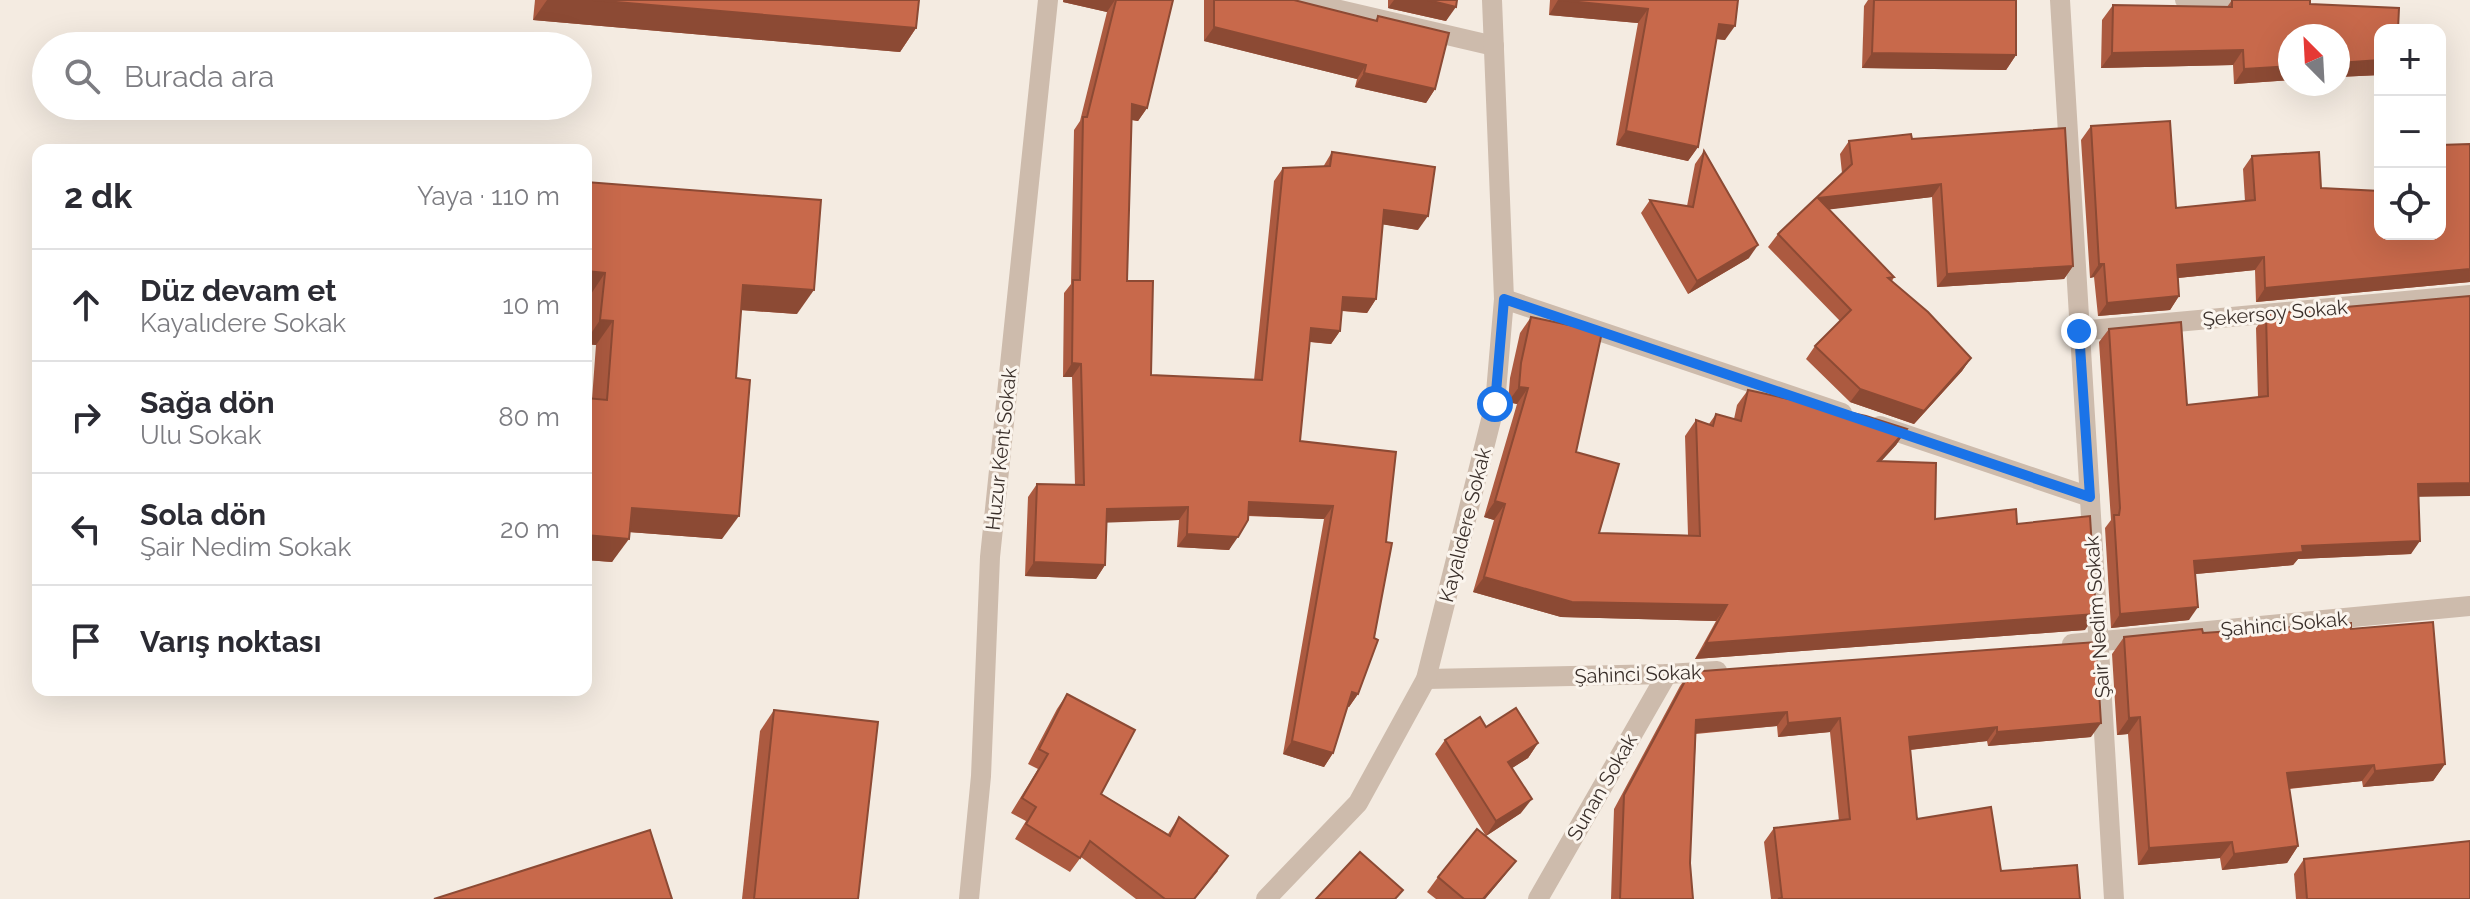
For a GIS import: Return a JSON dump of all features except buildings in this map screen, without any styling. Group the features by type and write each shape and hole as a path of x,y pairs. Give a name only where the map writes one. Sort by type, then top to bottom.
{"street":[{"name":"Huzur Kent Sokak","path":"969,899 981,776 990,557 1048,0"},
{"path":"1297,0 1494,46"},
{"name":"Kayalıdere Sokak","path":"1266,899 1358,803 1426,679 1495,404 1504,299 1492,0"},
{"name":"Şair Nedim Sokak","path":"2060,0 2114,899"},
{"path":"2185,0 2251,0"},
{"name":"Şekersoy Sokak","path":"2079,331 2470,295"},
{"path":"1504,299 2090,497"},
{"name":"Şahinci Sokak","path":"2053,645 2470,606"},
{"name":"Şahinci Sokak","path":"1426,679 1667,674 1744,669"},
{"name":"Sunan Sokak","path":"1538,899 1667,674"}],"route":[{"path":"1495,404 1504,299 2090,497 2079,331"}]}
